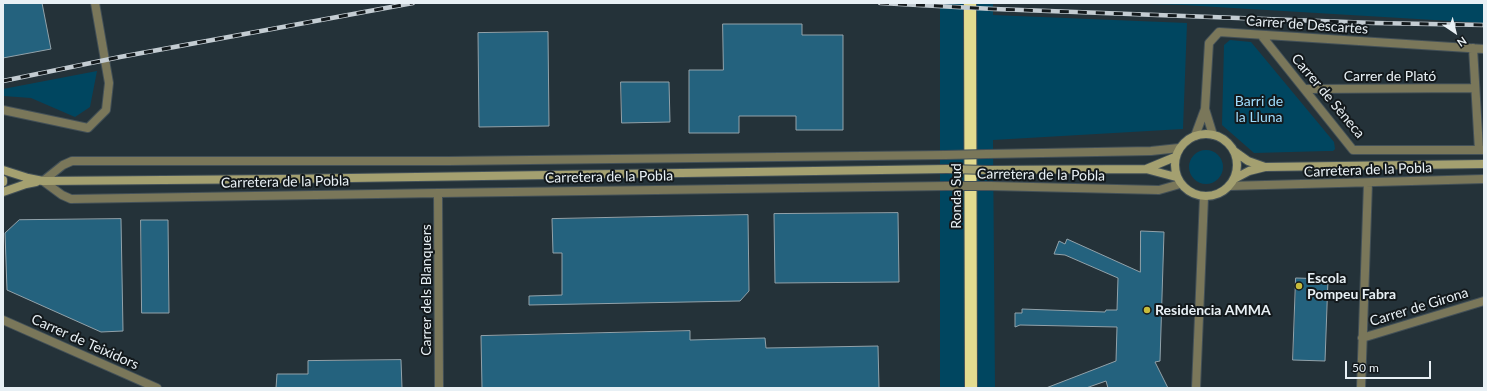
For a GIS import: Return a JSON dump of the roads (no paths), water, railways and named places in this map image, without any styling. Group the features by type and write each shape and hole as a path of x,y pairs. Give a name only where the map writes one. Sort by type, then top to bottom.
{"highway":[{"name":"Ronda Sud","path":"970,3 971,388"}],"street":[{"path":"3,110 88,128 106,110 109,83 95,3"},
{"name":"Carrer de Descartes","path":"1194,136 1205,109 1209,43 1219,32 1484,49"},
{"name":"Carrer de Sèneca","path":"1261,35 1353,150 1482,150"},
{"path":"1474,48 1475,88 1482,150"},
{"name":"Carrer de Plató","path":"1305,89 1475,88"},
{"name":"Carrer de Descartes","path":"1205,109 1213,135"},
{"path":"1204,134 1213,135 1225,141 1234,151 1237,160 1237,170 1229,186 1222,192 1213,196 1204,197 1187,191 1178,181 1174,167 1175,157 1179,148 1194,136 1204,134"},
{"name":"Carretera de la Pobla","path":"43,181 63,165 72,162 448,161 945,155 1151,151 1179,148"},
{"name":"Carretera de la Pobla","path":"1234,151 1248,161 1265,167"},
{"name":"Carretera de la Pobla","path":"1146,169 1175,157"},
{"name":"Carretera de la Pobla","path":"1234,178 1249,171 1265,167 1484,164"},
{"name":"Carretera de la Pobla","path":"3,192 26,184 43,181 292,179 947,169 1146,169 1178,181"},
{"name":"Carretera de la Pobla","path":"3,170 43,181 62,195 71,199 947,186 1160,190 1178,181"},
{"name":"Carretera de la Pobla","path":"1229,186 1484,179"},
{"path":"1360,388 1368,183"},
{"name":"Carrer dels Blanquers","path":"438,193 440,388"},
{"path":"1196,388 1204,197"},
{"name":"Carrer de Girona","path":"1362,338 1484,301"},
{"name":"Carrer de Teixidors","path":"3,320 158,388"}],"railway":[{"path":"3,81 120,57 413,3"},
{"path":"880,3 994,9 1374,23 1484,25"}],"place":[{"name":"Escola Pompeu Fabra","path":"1299,286"},
{"name":"Residència AMMA","path":"1147,310"}],"park label":[{"name":"Barri de la Lluna","path":"1259,110"}]}
